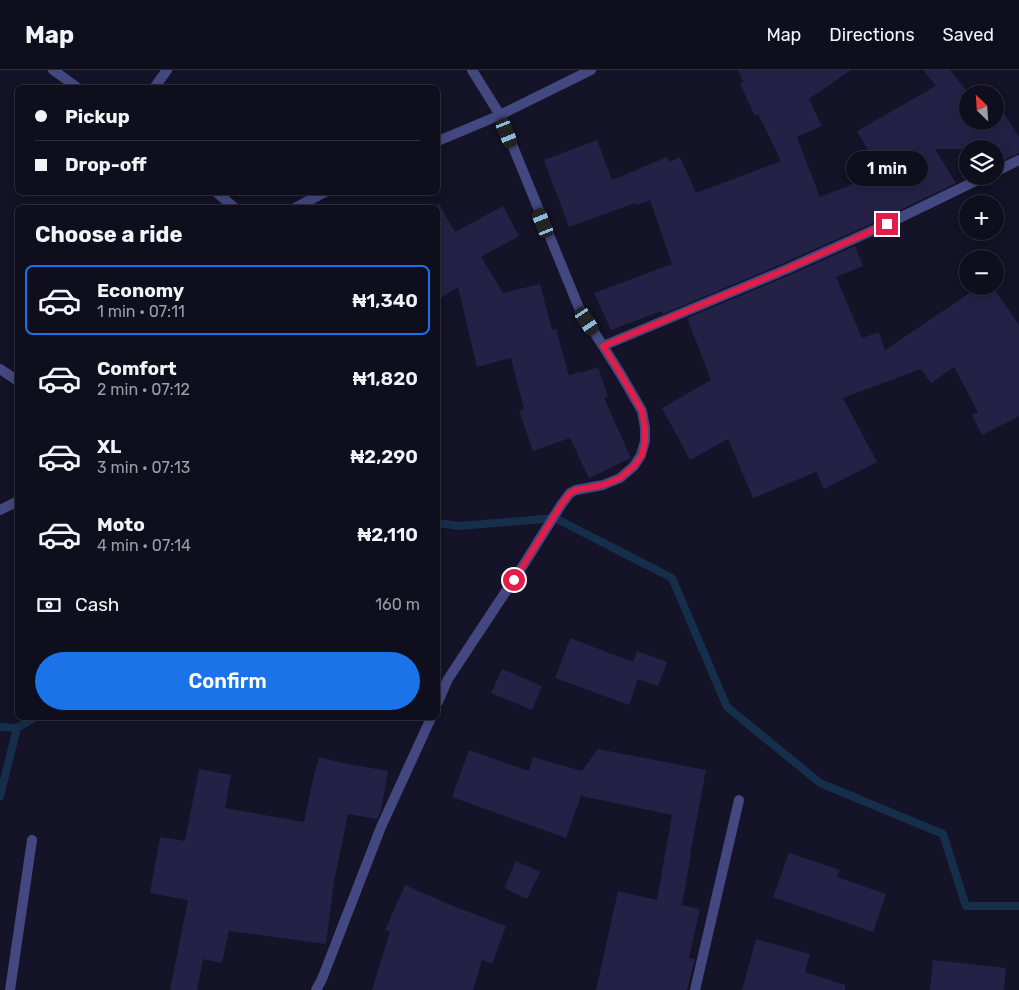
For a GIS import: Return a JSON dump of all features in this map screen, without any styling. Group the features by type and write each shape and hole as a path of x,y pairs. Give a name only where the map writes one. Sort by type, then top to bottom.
{"street":[{"path":"53,70 74,85"},
{"path":"156,85 167,70"},
{"path":"440,697 448,678 570,493 576,490 603,485 620,478 634,466 642,455 645,441 642,411 579,308 500,115 472,70"},
{"path":"440,140 500,115 591,70"},
{"path":"1004,168 1019,160"},
{"path":"603,346 787,269 967,185"},
{"path":"219,195 231,205"},
{"path":"302,205 320,195"},
{"path":"0,369 15,379"},
{"path":"0,510 15,502"},
{"path":"316,990 381,827 429,720"},
{"path":"695,990 739,800"},
{"path":"10,990 32,840"}],"building":[{"path":"738,70 851,70 809,99 822,126 797,137 820,197 880,172 857,131 936,86 923,70 950,70 962,85 959,85 959,130 1004,130 1004,114 1019,137 1019,153 1004,160 1004,140 959,140 959,149 935,149 956,183 784,263 663,314 661,311 611,330 594,293 672,264 650,200 637,205 635,203 569,227 544,160 597,140 612,180 667,157 670,162 680,157 696,193 781,161 758,114 755,116 740,84 743,82"},
{"path":"440,206 455,232 503,206 519,236 481,257 503,293 540,284 552,330 556,329 569,376 580,371 581,373 598,367 608,396 604,398 631,458 589,478 570,438 533,451 519,411 524,409 511,358 477,367 458,287 440,299"},
{"path":"855,246 863,266 836,277 862,338 879,332 885,350 967,295 998,295 1019,325 1019,416 982,435 972,415 978,412 954,367 931,383 921,369 843,398 877,462 824,489 816,472 753,498 728,439 690,460 662,408 711,380 687,318"},
{"path":"570,638 633,662 637,651 667,662 658,686 638,679 629,705 555,678"},
{"path":"502,669 542,686 532,710 491,693"},
{"path":"598,749 706,770 682,905 700,909 689,958 695,959 687,990 596,990 618,891 657,900 672,815 581,796 566,838 452,797 469,750 529,771 533,757 582,771"},
{"path":"319,757 388,771 381,811 377,819 348,814 334,882 326,944 229,931 222,963 203,959 197,990 170,990 188,900 150,893 160,837 185,841 199,769 231,775 225,808 304,822"},
{"path":"789,853 840,870 837,877 886,894 873,932 773,897"},
{"path":"516,861 540,872 527,899 504,888"},
{"path":"405,885 506,926 492,964 482,960 473,990 372,990 390,932 385,930"},
{"path":"756,939 810,954 805,972 845,985 845,990 742,990"},
{"path":"933,960 1006,968 1004,990 930,990"}],"waterway":[{"path":"440,523 460,526 555,518 672,578 727,707 820,783 943,834 966,906 1019,906"},
{"path":"0,727 17,728 31,720"},
{"path":"0,796 17,728"}],"route":[{"path":"514,580 570,493 576,490 603,485 620,478 634,466 642,455 645,441 642,411 603,346 787,269 887,224"}]}
